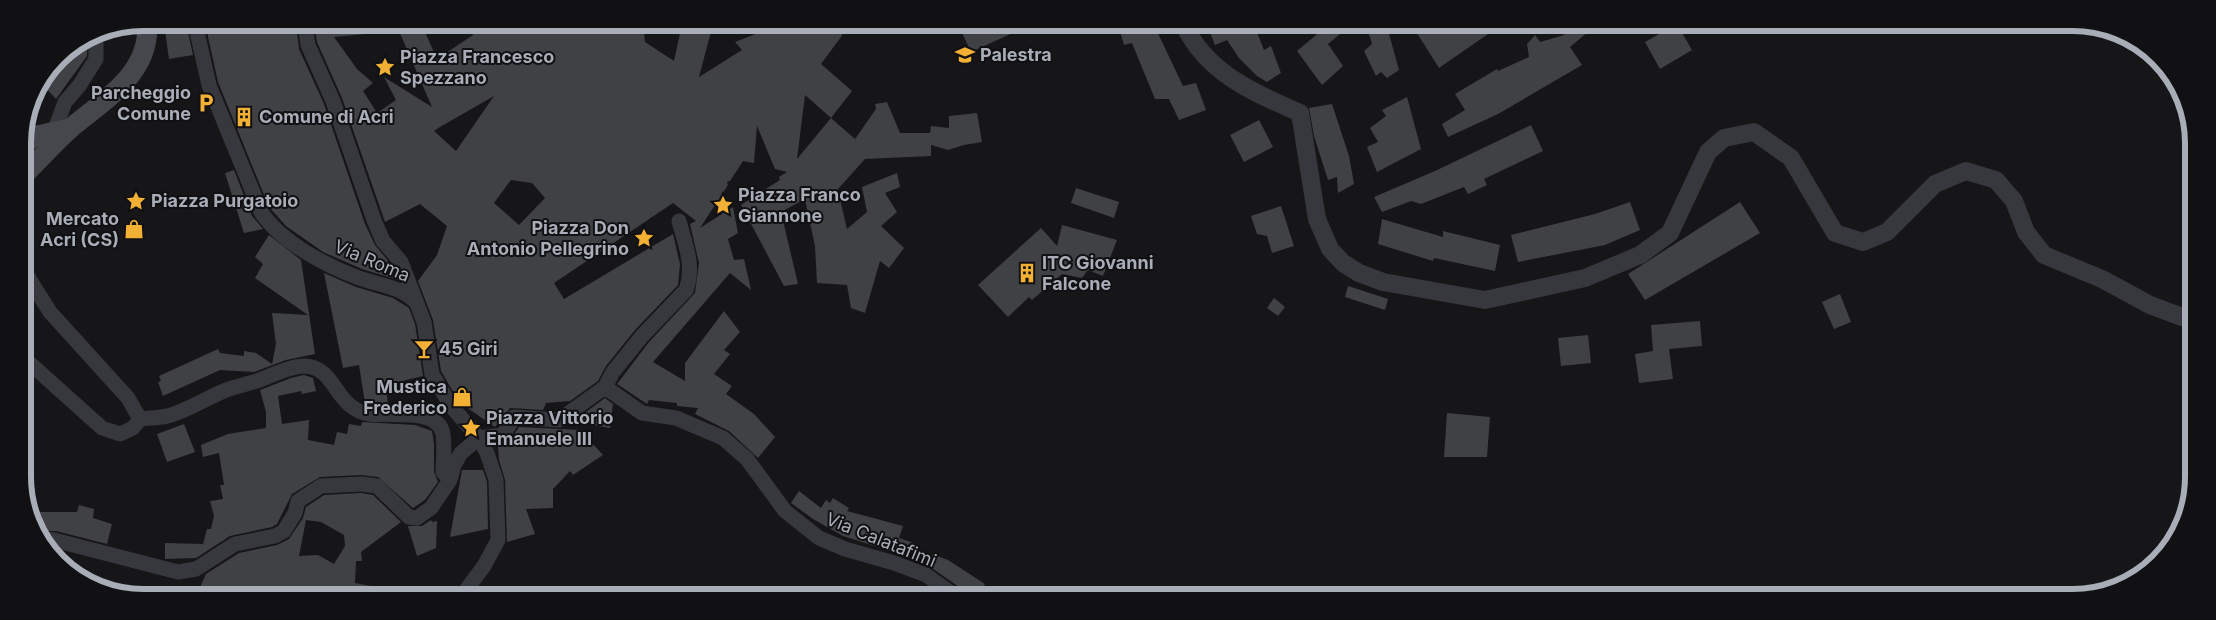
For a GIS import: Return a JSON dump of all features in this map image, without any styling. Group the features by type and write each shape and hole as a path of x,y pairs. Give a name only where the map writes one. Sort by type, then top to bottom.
{"main road":[{"path":"31,167 63,129 122,86 142,59 148,31"},
{"path":"31,137 63,129"},
{"path":"31,144 34,147 36,156 31,164"}],"street":[{"name":"Via Roma","path":"197,31 209,86 261,212 269,224 312,256 360,278 394,287 416,302"},
{"path":"306,31 308,45 333,101 374,220 383,241 401,262 416,302 427,333 433,376 451,406 479,438 488,453 496,480 498,540 484,566 467,589"},
{"path":"1187,31 1192,40 1226,76 1300,113 1318,219 1330,249 1343,263 1359,273 1383,282 1485,300 1585,278 1640,255 1670,233 1708,152 1724,138 1754,132 1791,158 1835,233 1863,242 1887,232 1934,184 1966,172 1996,180 2014,201 2026,232 2044,255 2102,279 2150,305 2182,317 2185,316"},
{"path":"63,129 65,102 96,59 96,42"},
{"path":"50,540 178,572 196,569 235,544 275,536 284,531 298,500 321,486 360,484 377,486 410,517 417,518 431,508 450,480 454,465 461,453 479,438 503,435 514,417 559,420 605,387 613,372 642,336 686,290 690,273 690,260 679,221"},
{"path":"31,280 50,312 128,398 137,423"},
{"path":"31,364 102,428 120,434 137,423 170,416 226,390 305,366 317,370 328,378 348,406 356,412 370,415 400,414 430,418 438,423 444,435 443,472 450,480"},
{"name":"Via Calatafimi","path":"605,387 642,413 676,418 723,438 747,459 785,511 819,538 844,549 894,563 926,575 946,589"}],"building":[{"path":"165,31 188,31 193,55 169,59"},
{"path":"207,31 297,31 299,49 324,104 365,224 375,245 393,267 398,280 362,269 323,252 286,226 269,207 218,82"},
{"path":"315,31 385,31 334,37 357,69 373,83 363,91 377,113 396,100 384,77 432,107 399,31 425,31 437,59 473,35 472,31 644,31 645,42 674,61 680,31 711,31 699,77 742,50 735,42 758,33 757,31 844,31 821,64 852,91 831,118 855,139 876,109 875,104 887,102 900,133 930,133 931,126 949,128 949,116 977,113 982,142 948,150 931,145 931,156 865,159 838,189 834,198 839,195 847,229 867,212 862,187 897,173 900,187 885,193 897,212 881,226 904,248 889,268 880,261 865,313 851,308 847,285 817,283 815,246 805,199 781,212 798,284 784,286 741,205 780,180 779,177 787,172 775,169 757,126 754,163 743,161 730,181 727,182 728,185 700,228 733,207 738,233 728,239 734,260 744,259 751,290 730,273 653,362 685,381 685,363 724,311 740,332 724,350 730,354 714,374 732,386 726,394 754,414 775,437 758,458 729,431 695,414 698,408 677,406 677,403 649,400 647,404 617,384 649,342 695,293 699,263 690,224 696,221 673,203 554,283 564,299 673,234 680,264 678,285 635,330 606,366 598,381 570,401 546,403 543,410 510,408 495,427 466,407 455,395 441,371 433,320 418,281 437,255 447,226 420,204 385,222 342,98 317,42","holes":["805,95 831,118 797,159","494,96 456,151 434,131","511,180 532,183 545,198 519,225 494,203"]},
{"path":"961,31 1017,31 971,52"},
{"path":"1120,31 1157,31 1183,86 1196,83 1206,110 1179,120 1169,99 1155,99 1132,43 1124,45"},
{"path":"1209,31 1256,31 1264,50 1271,46 1281,73 1267,82 1257,76 1239,58 1227,40 1215,45"},
{"path":"1321,31 1344,31 1328,44 1343,66 1322,85 1297,51"},
{"path":"1368,31 1387,31 1399,70 1387,78 1381,72 1376,76 1364,51 1372,44"},
{"path":"1416,31 1492,31 1439,68"},
{"path":"1562,31 1589,31 1570,47 1582,65 1498,114 1448,137 1442,124 1465,110 1455,94 1497,69 1498,71 1529,57 1527,44 1535,35 1540,42 1564,35"},
{"path":"1664,31 1681,31 1692,50 1660,69 1645,42"},
{"path":"87,46 87,56 56,99 46,87 69,59"},
{"path":"1407,97 1421,149 1377,172 1367,147 1378,142 1370,128 1386,116 1382,110"},
{"path":"1332,104 1349,156 1354,184 1338,193 1337,177 1328,180 1314,136 1309,108"},
{"path":"1259,120 1273,147 1244,162 1230,135"},
{"path":"1531,125 1543,151 1484,179 1487,185 1468,194 1464,187 1421,204 1411,201 1382,212 1374,197 1435,171"},
{"path":"234,170 252,216 263,229 244,233 225,173"},
{"path":"1076,188 1119,202 1114,218 1071,203"},
{"path":"1630,202 1640,230 1605,245 1518,262 1511,235 1595,214"},
{"path":"1740,202 1760,233 1645,300 1628,274"},
{"path":"1281,206 1294,246 1272,253 1267,236 1257,234 1251,216"},
{"path":"1382,219 1443,237 1443,231 1500,245 1495,271 1434,258 1433,261 1378,244"},
{"name":"ITC Giovanni Falcone","path":"1062,225 1117,240 1103,276 1088,270 1082,278 1062,274 1032,300 1029,297 1008,317 978,285 1041,228 1057,246"},
{"path":"269,235 301,260 315,354 286,360 254,372 220,370 163,396 158,382 161,381 159,376 218,349 220,353 244,356 244,351 256,353 272,364 276,344 272,313 308,315 255,278 263,264 255,257"},
{"path":"324,273 356,287 393,298 409,308 415,324 423,376 386,385 388,405 365,403 359,365 343,368"},
{"path":"1348,286 1388,299 1385,310 1345,297"},
{"path":"1840,294 1851,322 1834,329 1822,302"},
{"path":"1274,298 1285,307 1278,316 1267,308"},
{"path":"1700,321 1702,346 1669,349 1673,379 1639,383 1635,354 1653,351 1651,325"},
{"path":"1588,335 1591,363 1561,366 1558,338"},
{"path":"304,375 313,378 316,391 302,394 301,391 278,396 282,424 309,420 308,440 334,445 337,432 347,434 349,424 361,426 362,422 415,425 432,431 434,472 438,482 425,500 413,508 378,477 361,475 320,477 292,494 277,524 272,527 230,536 196,558 165,559 165,543 203,544 207,529 211,529 214,516 210,501 223,499 220,485 224,485 219,453 203,457 201,445 228,434 266,428 266,412 260,390"},
{"path":"605,398 613,404 610,428 581,423 582,415"},
{"path":"1447,413 1490,417 1487,457 1444,457"},
{"path":"184,424 195,452 167,462 157,434"},
{"path":"519,427 580,430 603,455 573,475 570,471 553,489 553,508 526,509 535,534 507,542 505,480 499,460 498,445 508,443"},
{"path":"462,470 483,470 487,482 488,529 450,537"},
{"path":"799,491 821,508 826,500 830,503 833,498 849,508 847,511 903,526 899,538 914,543 909,557 843,536 813,519 791,503"},
{"path":"361,493 373,495 401,522 361,552 362,561 356,561 355,583 381,589 199,589 206,574 239,553 277,545 289,539 303,518 306,507 324,495","holes":["306,520 321,522 344,535 345,546 334,564 318,555 299,556"]},
{"path":"79,505 94,509 93,518 112,524 107,544 56,531 45,531 37,512 77,512"},
{"path":"431,520 432,522 437,521 436,548 417,556 408,526 422,526"},
{"path":"932,554 948,560 985,584 982,589 960,589 929,566"}],"place":[{"name":"Palestra","path":"965,55"},
{"name":"Piazza Francesco Spezzano","path":"385,67"},
{"name":"Parcheggio Comune","path":"206,103"},
{"name":"Comune di Acri","path":"244,117"},
{"name":"Piazza Purgatoio","path":"136,201"},
{"name":"Piazza Franco Giannone","path":"723,205"},
{"name":"Mercato Acri (CS)","path":"134,229"},
{"name":"Piazza Don Antonio Pellegrino","path":"644,238"},
{"name":"ITC Giovanni Falcone","path":"1027,273"},
{"name":"45 Giri","path":"424,349"},
{"name":"Mustica Frederico","path":"462,397"},
{"name":"Piazza Vittorio Emanuele III","path":"471,428"}]}
